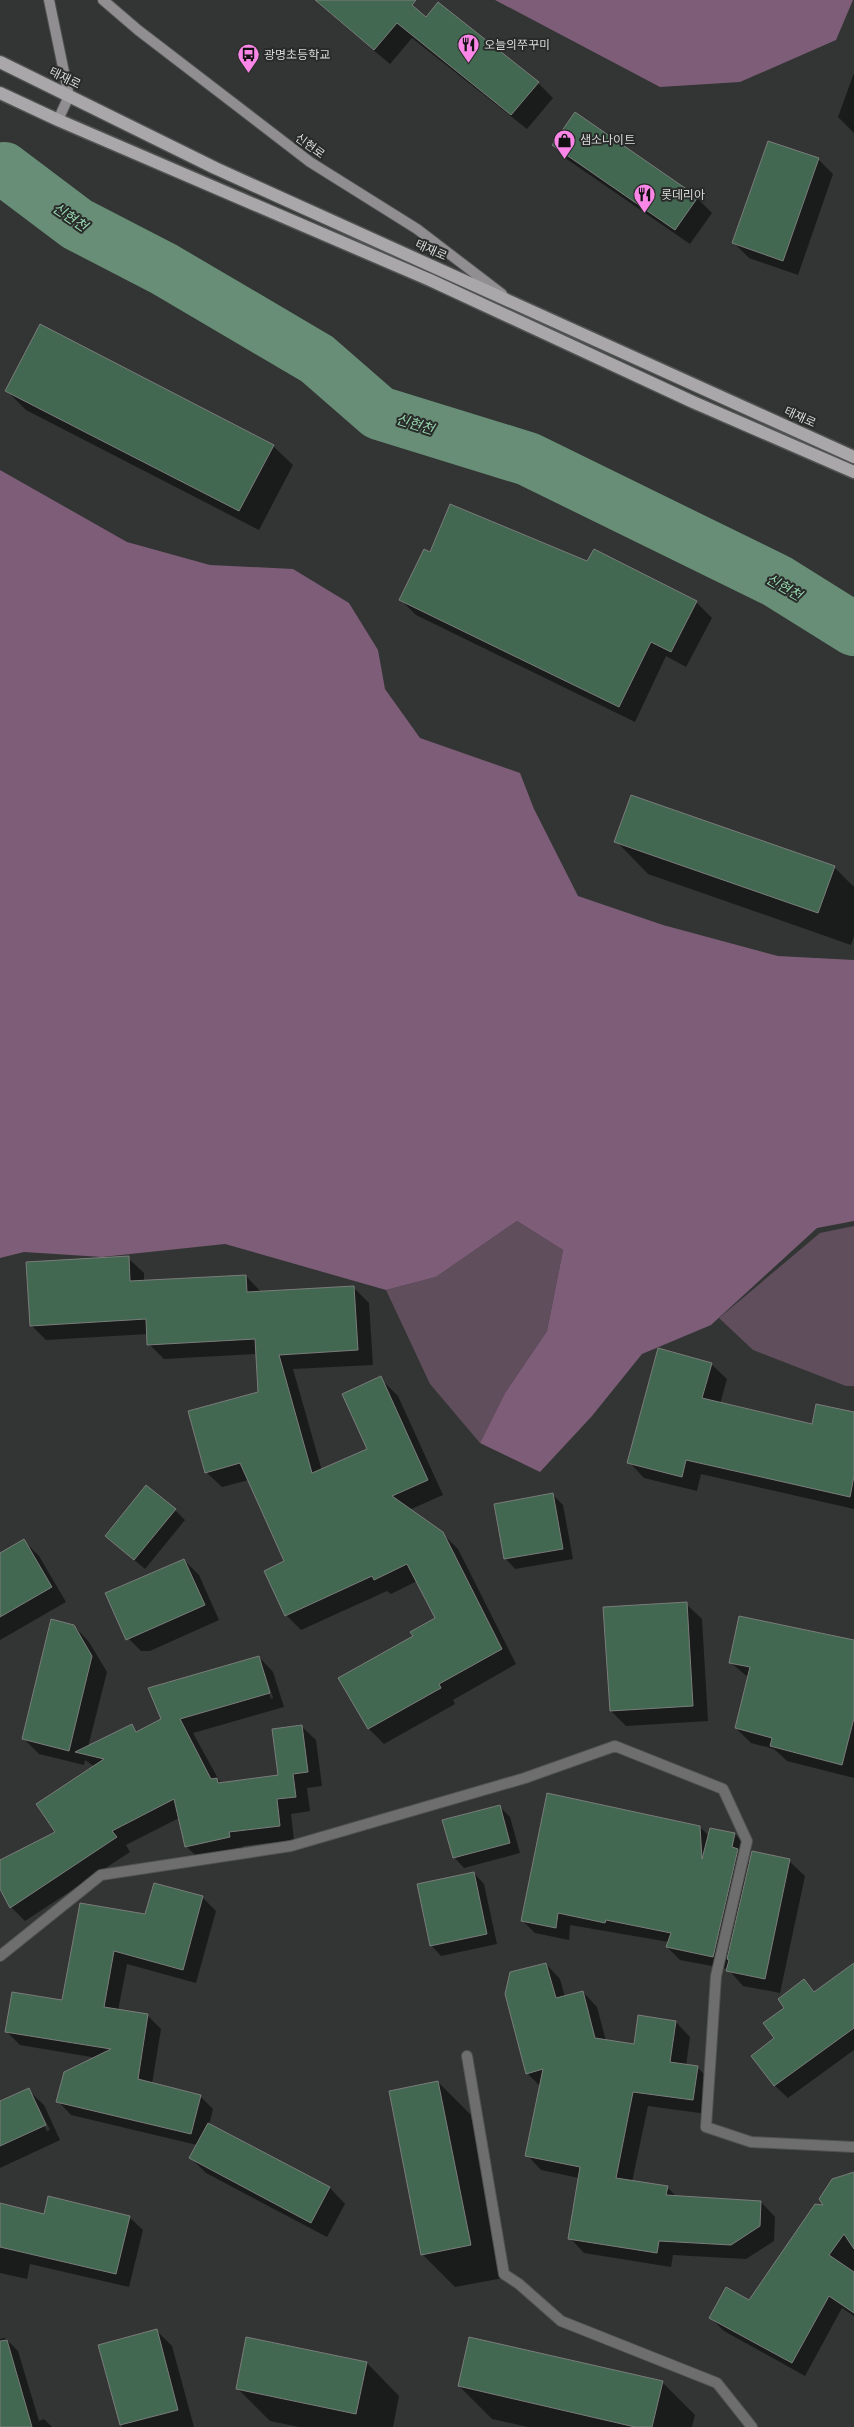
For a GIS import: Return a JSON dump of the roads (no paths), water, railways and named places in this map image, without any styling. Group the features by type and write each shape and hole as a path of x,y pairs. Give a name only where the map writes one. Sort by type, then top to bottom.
{"main road":[{"path":"49,0 69,96 58,120"},
{"name":"신현로","path":"102,0 138,30 310,162 417,229 511,301"},
{"name":"태재로","path":"0,62 215,168 854,457"},
{"path":"0,93 58,120 430,280 684,398 854,472"}],"street":[{"path":"0,1956 101,1875 291,1846 525,1778 616,1746 724,1789 747,1841 716,1976 706,2128 751,2142 854,2147"},
{"path":"467,2056 504,2274 519,2284 561,2322 717,2383 752,2427"}],"waterway":[{"name":"신현천","path":"4,169 77,224 164,269 317,359 379,413 528,459 777,581 854,629"}],"place":[{"name":"오늘의쭈꾸미","path":"468,64"},
{"name":"광명초등학교","path":"248,74"},
{"name":"샘소나이트","path":"564,159"},
{"name":"롯데리아","path":"645,214"}]}
